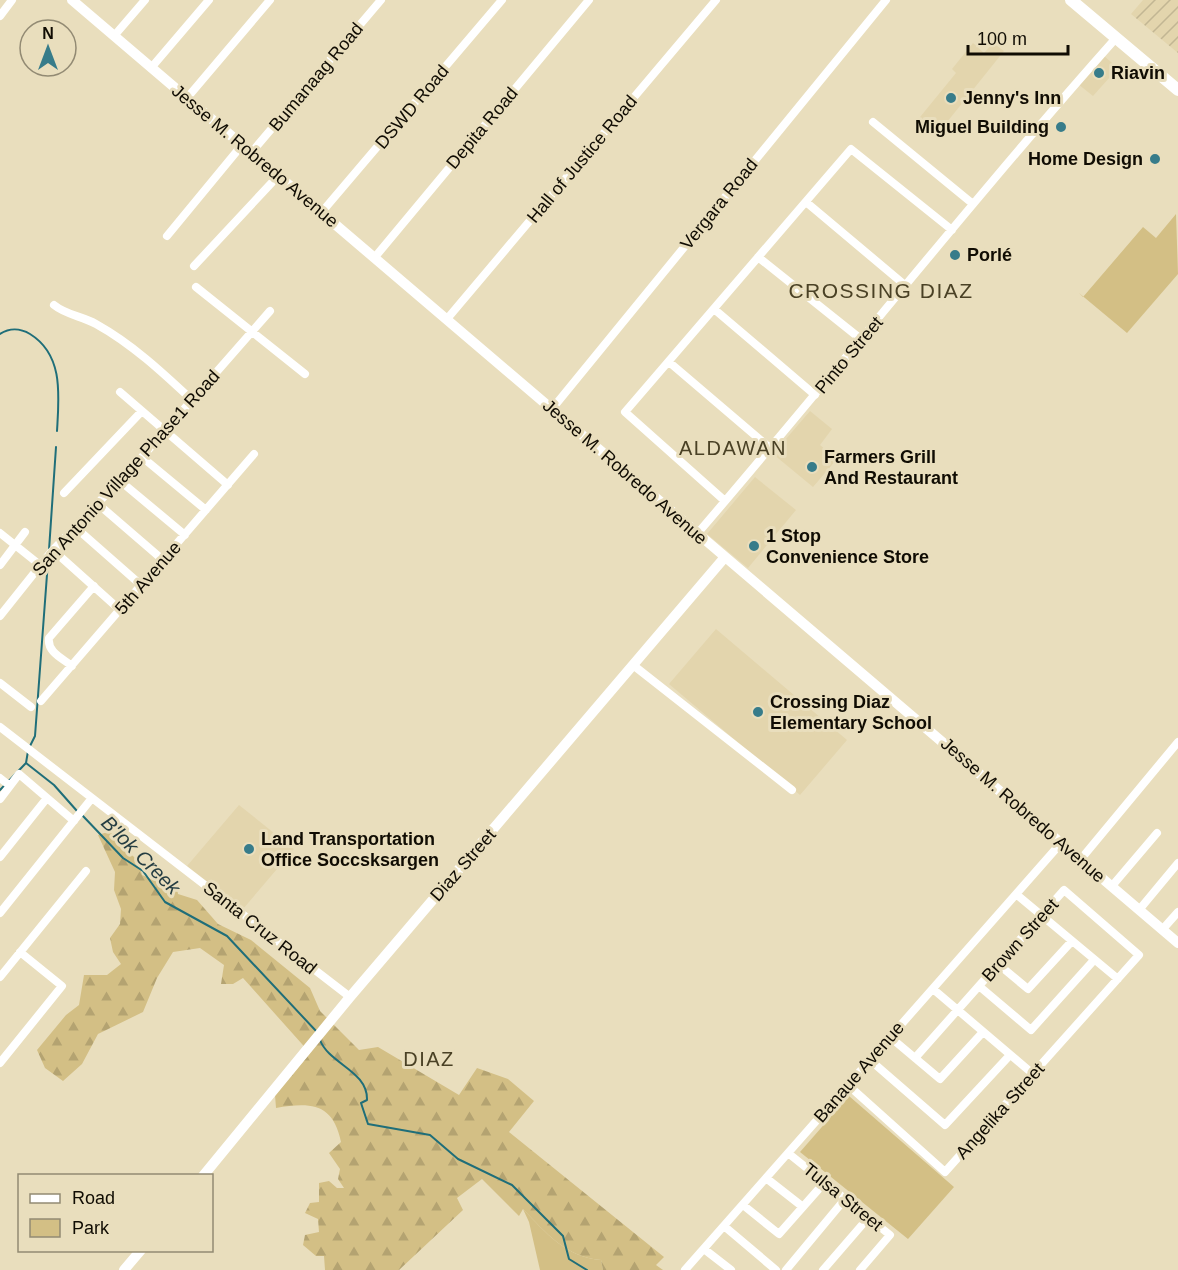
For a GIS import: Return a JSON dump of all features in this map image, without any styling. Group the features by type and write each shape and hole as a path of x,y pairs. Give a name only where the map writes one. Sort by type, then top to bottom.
{"highway":[{"path":"1074,1 1178,90"}],"main road":[{"name":"Jesse M. Robredo Avenue","path":"72,0 1178,943"},
{"name":"Diaz Street","path":"205,1174 312,1042 725,557"},
{"path":"124,1270 140,1252"}],"street":[{"path":"0,16 12,0"},
{"path":"114,36 145,0"},
{"path":"151,68 209,0"},
{"path":"187,98 270,0"},
{"name":"Bumanaag Road","path":"251,153 381,0"},
{"name":"DSWD Road","path":"321,213 502,0"},
{"name":"Depita Road","path":"375,256 589,0"},
{"name":"Hall of Justice Road","path":"447,319 716,0"},
{"name":"Vergara Road","path":"552,409 886,0"},
{"name":"Pinto Street","path":"697,534 771,449 973,204 1116,38"},
{"path":"873,122 973,204"},
{"path":"167,236 242,145"},
{"path":"725,501 625,412 852,149 952,230"},
{"path":"194,266 278,176"},
{"path":"806,202 906,286"},
{"path":"758,257 862,340"},
{"path":"196,287 305,374"},
{"path":"54,305 113,335 164,374 192,400"},
{"path":"714,309 815,395"},
{"name":"San Antonio Village Phase1 Road","path":"0,616 52,551 165,432 270,311"},
{"path":"669,362 771,449"},
{"path":"120,392 228,485"},
{"path":"64,493 141,412"},
{"name":"5th Avenue","path":"41,701 255,454"},
{"path":"142,457 206,510"},
{"path":"119,480 184,535"},
{"path":"98,504 163,560"},
{"path":"75,527 141,585"},
{"path":"0,565 25,532"},
{"path":"0,533 41,564"},
{"path":"52,551 120,610"},
{"path":"72,666 52,651 48,643 49,638 94,586"},
{"path":"633,665 792,790"},
{"path":"0,683 31,707"},
{"name":"Santa Cruz Road","path":"0,727 350,997"},
{"path":"1081,859 1178,742"},
{"path":"0,799 5,782 19,774 47,798 78,816"},
{"path":"0,857 47,798"},
{"path":"0,913 92,798"},
{"path":"1112,886 1157,833"},
{"name":"Banaue Avenue","path":"685,1270 1061,843"},
{"path":"1139,910 1178,863"},
{"path":"0,977 86,872"},
{"name":"Brown Street","path":"915,1058 1064,890 1139,955"},
{"path":"1016,894 1118,979"},
{"path":"1162,930 1178,912"},
{"path":"999,964 1028,988 1072,941"},
{"path":"0,1063 63,986 20,952"},
{"name":"Angelika Street","path":"848,1085 945,1172 1139,955"},
{"path":"979,986 1031,1030 1094,960"},
{"path":"933,988 1033,1074"},
{"path":"890,1037 940,1079 983,1032"},
{"path":"870,1060 945,1125 1010,1055"},
{"name":"Tulsa Street","path":"788,1153 890,1235 860,1270"},
{"path":"766,1178 803,1207"},
{"path":"743,1205 779,1234 824,1183"},
{"path":"786,1270 845,1199"},
{"path":"823,1270 868,1218"},
{"path":"724,1226 776,1270"},
{"path":"704,1249 731,1270"}],"shaded area":[{"path":"1143,0 1178,0 1178,53 1131,14"},
{"name":"Jenny's Inn","path":"973,43 984,53 993,43 1004,51 935,137 916,122 956,73 952,69"},
{"path":"1104,56 1118,68 1093,96 1078,84"},
{"path":"810,411 832,429 820,445 837,459 813,487 773,454"},
{"path":"755,477 796,510 748,568 707,534"},
{"name":"Crossing Diaz Elementary School","path":"716,629 847,740 800,795 669,684"},
{"path":"239,805 294,849 243,909 187,866"}],"green space":[{"path":"1176,214 1178,274 1127,333 1083,297 1143,227 1156,238"},
{"path":"111,831 116,843 138,860 142,875 158,882 176,882 178,894 197,900 218,924 251,940 310,988 320,1011 359,1050 378,1047 459,1095 477,1068 508,1079 534,1101 509,1132 664,1257 656,1265 663,1270 603,1270 601,1260 567,1249 523,1209 519,1216 482,1179 457,1198 463,1210 399,1270 325,1270 324,1256 316,1256 303,1245 305,1235 319,1232 318,1219 305,1213 310,1203 319,1202 319,1183 329,1181 337,1188 344,1188 338,1179 340,1169 329,1153 341,1142 332,1119 319,1108 300,1105 276,1108 275,1095 310,1053 243,978 233,984 221,984 224,965 200,948 173,952 157,978 143,1012 98,1034 82,1064 63,1081 45,1068 37,1050 66,1015 79,1005 84,975 107,975 121,964 113,952 110,938 120,924 121,909 114,890 115,872 98,835"},
{"path":"849,1096 954,1187 908,1239 800,1152"},
{"path":"523,1209 567,1249 601,1260 603,1270 540,1270 529,1222"}],"waterway":[{"name":"B'lok Creek","path":"0,334 11,330 26,332 41,343 49,353 57,377 57,431"},
{"name":"B'lok Creek","path":"49,550 56,447"},
{"name":"B'lok Creek","path":"30,746 35,736 48,561"},
{"name":"B'lok Creek","path":"26,763 28,751"},
{"name":"B'lok Creek","path":"26,763 54,785 77,811"},
{"path":"0,790 26,763"},
{"name":"B'lok Creek","path":"82,815 123,858 143,871 165,902 227,936 317,1032"},
{"name":"B'lok Creek","path":"320,1040 331,1055 355,1075 366,1090 367,1100 361,1103 368,1124 430,1135 458,1159 512,1185 563,1236 569,1259 587,1270"}],"place":[{"name":"Riavin","path":"1099,73"},
{"name":"Jenny's Inn","path":"951,98"},
{"name":"Miguel Building","path":"1061,127"},
{"name":"Home Design","path":"1155,159"},
{"name":"Porlé","path":"955,255"},
{"name":"Farmers Grill And Restaurant","path":"812,467"},
{"name":"1 Stop Convenience Store","path":"754,546"},
{"name":"Crossing Diaz Elementary School","path":"758,712"},
{"name":"Land Transportation Office Soccsksargen","path":"249,849"}],"district":[{"name":"CROSSING DIAZ","path":"881,290"},
{"name":"ALDAWAN","path":"733,448"},
{"name":"DIAZ","path":"429,1059"}]}
